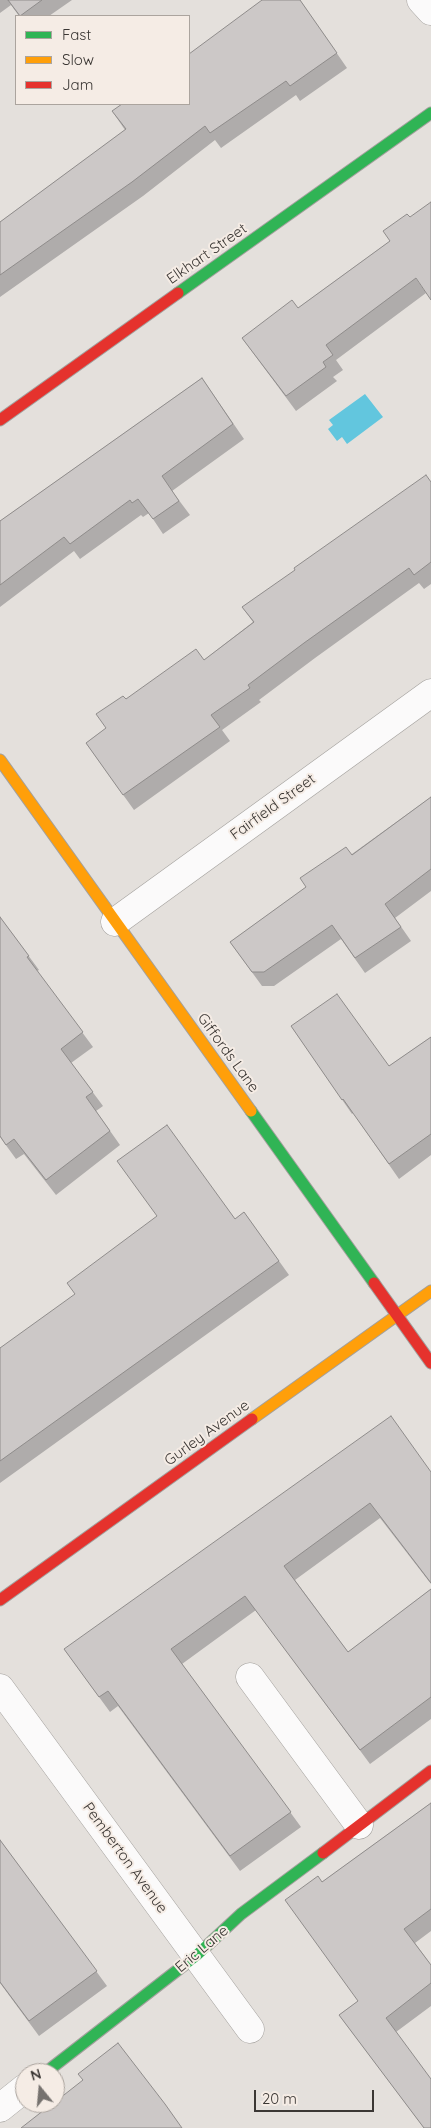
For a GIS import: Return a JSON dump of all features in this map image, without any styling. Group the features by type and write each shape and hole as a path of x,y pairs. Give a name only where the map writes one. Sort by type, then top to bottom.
{"street":[{"path":"421,0 431,11"},
{"name":"Elkhart Street","path":"0,420 431,113"},
{"name":"Fairfield Street","path":"115,922 431,693"},
{"name":"Giffords Lane","path":"0,760 431,1363"},
{"name":"Gurley Avenue","path":"0,1600 431,1291"},
{"path":"250,1677 359,1825"},
{"name":"Pemberton Avenue","path":"0,1688 197,1954 250,2029"},
{"name":"Eric Lane","path":"58,2063 197,1954 241,1914 431,1771"},
{"path":"0,2108 15,2096"}],"water":[{"path":"365,394 383,417 347,444 342,437 337,441 328,429 333,425 329,420"}],"building":[{"path":"8,0 42,0 21,15 19,15"},
{"path":"262,0 300,0 337,53 290,86 286,81 210,133 205,126 132,182 0,275 0,222 126,129 112,111 121,105 190,105 190,53"},
{"path":"431,202 431,300 416,278 326,345 333,355 323,362 326,367 286,396 242,338 292,300 298,308 390,241 383,231 407,214 410,217"},
{"path":"202,378 233,424 162,476 179,501 153,519 138,499 132,503 130,500 70,544 64,537 0,585 0,521"},
{"path":"426,475 431,482 431,562 414,575 409,568 248,685 250,688 211,715 220,727 123,795 86,743 106,728 96,714 123,696 126,699 196,649 204,660 254,622 242,607"},
{"path":"431,797 431,869 385,904 401,927 355,958 332,925 264,972 252,972 230,942 306,887 300,878 346,847 352,855"},
{"path":"0,917 29,956 27,957 83,1032 61,1049 93,1092 86,1097 110,1131 46,1180 14,1139 6,1145 0,1136"},
{"path":"337,994 389,1066 431,1037 431,1134 389,1164 291,1026"},
{"path":"167,1125 235,1219 244,1212 279,1261 0,1461 0,1348 75,1294 67,1283 157,1216 117,1161"},
{"path":"391,1416 431,1472 431,1583 370,1503 284,1566 348,1652 431,1589 431,1697 360,1750 245,1596 171,1649 291,1812 230,1856 108,1691 99,1697 64,1649"},
{"path":"431,1803 431,1909 404,1929 431,1965 431,1983 386,2018 431,2079 431,2128 424,2128 339,2015 358,2001 285,1900 318,1876 322,1882"},
{"path":"0,1840 97,1971 29,2021 0,1982"},
{"path":"118,2043 182,2128 21,2128 40,2113 65,2113 65,2094 83,2080 78,2074"}],"traffic: fast":[{"path":"178,293 431,113"},
{"path":"251,1111 374,1283"},
{"path":"58,2063 197,1955 241,1914 323,1853"}],"traffic: slow":[{"path":"0,760 251,1111"},
{"path":"252,1419 431,1291"}],"traffic: jam":[{"path":"0,420 178,293"},
{"path":"374,1283 431,1363"},
{"path":"0,1600 252,1419"},
{"path":"323,1853 431,1771"}]}
